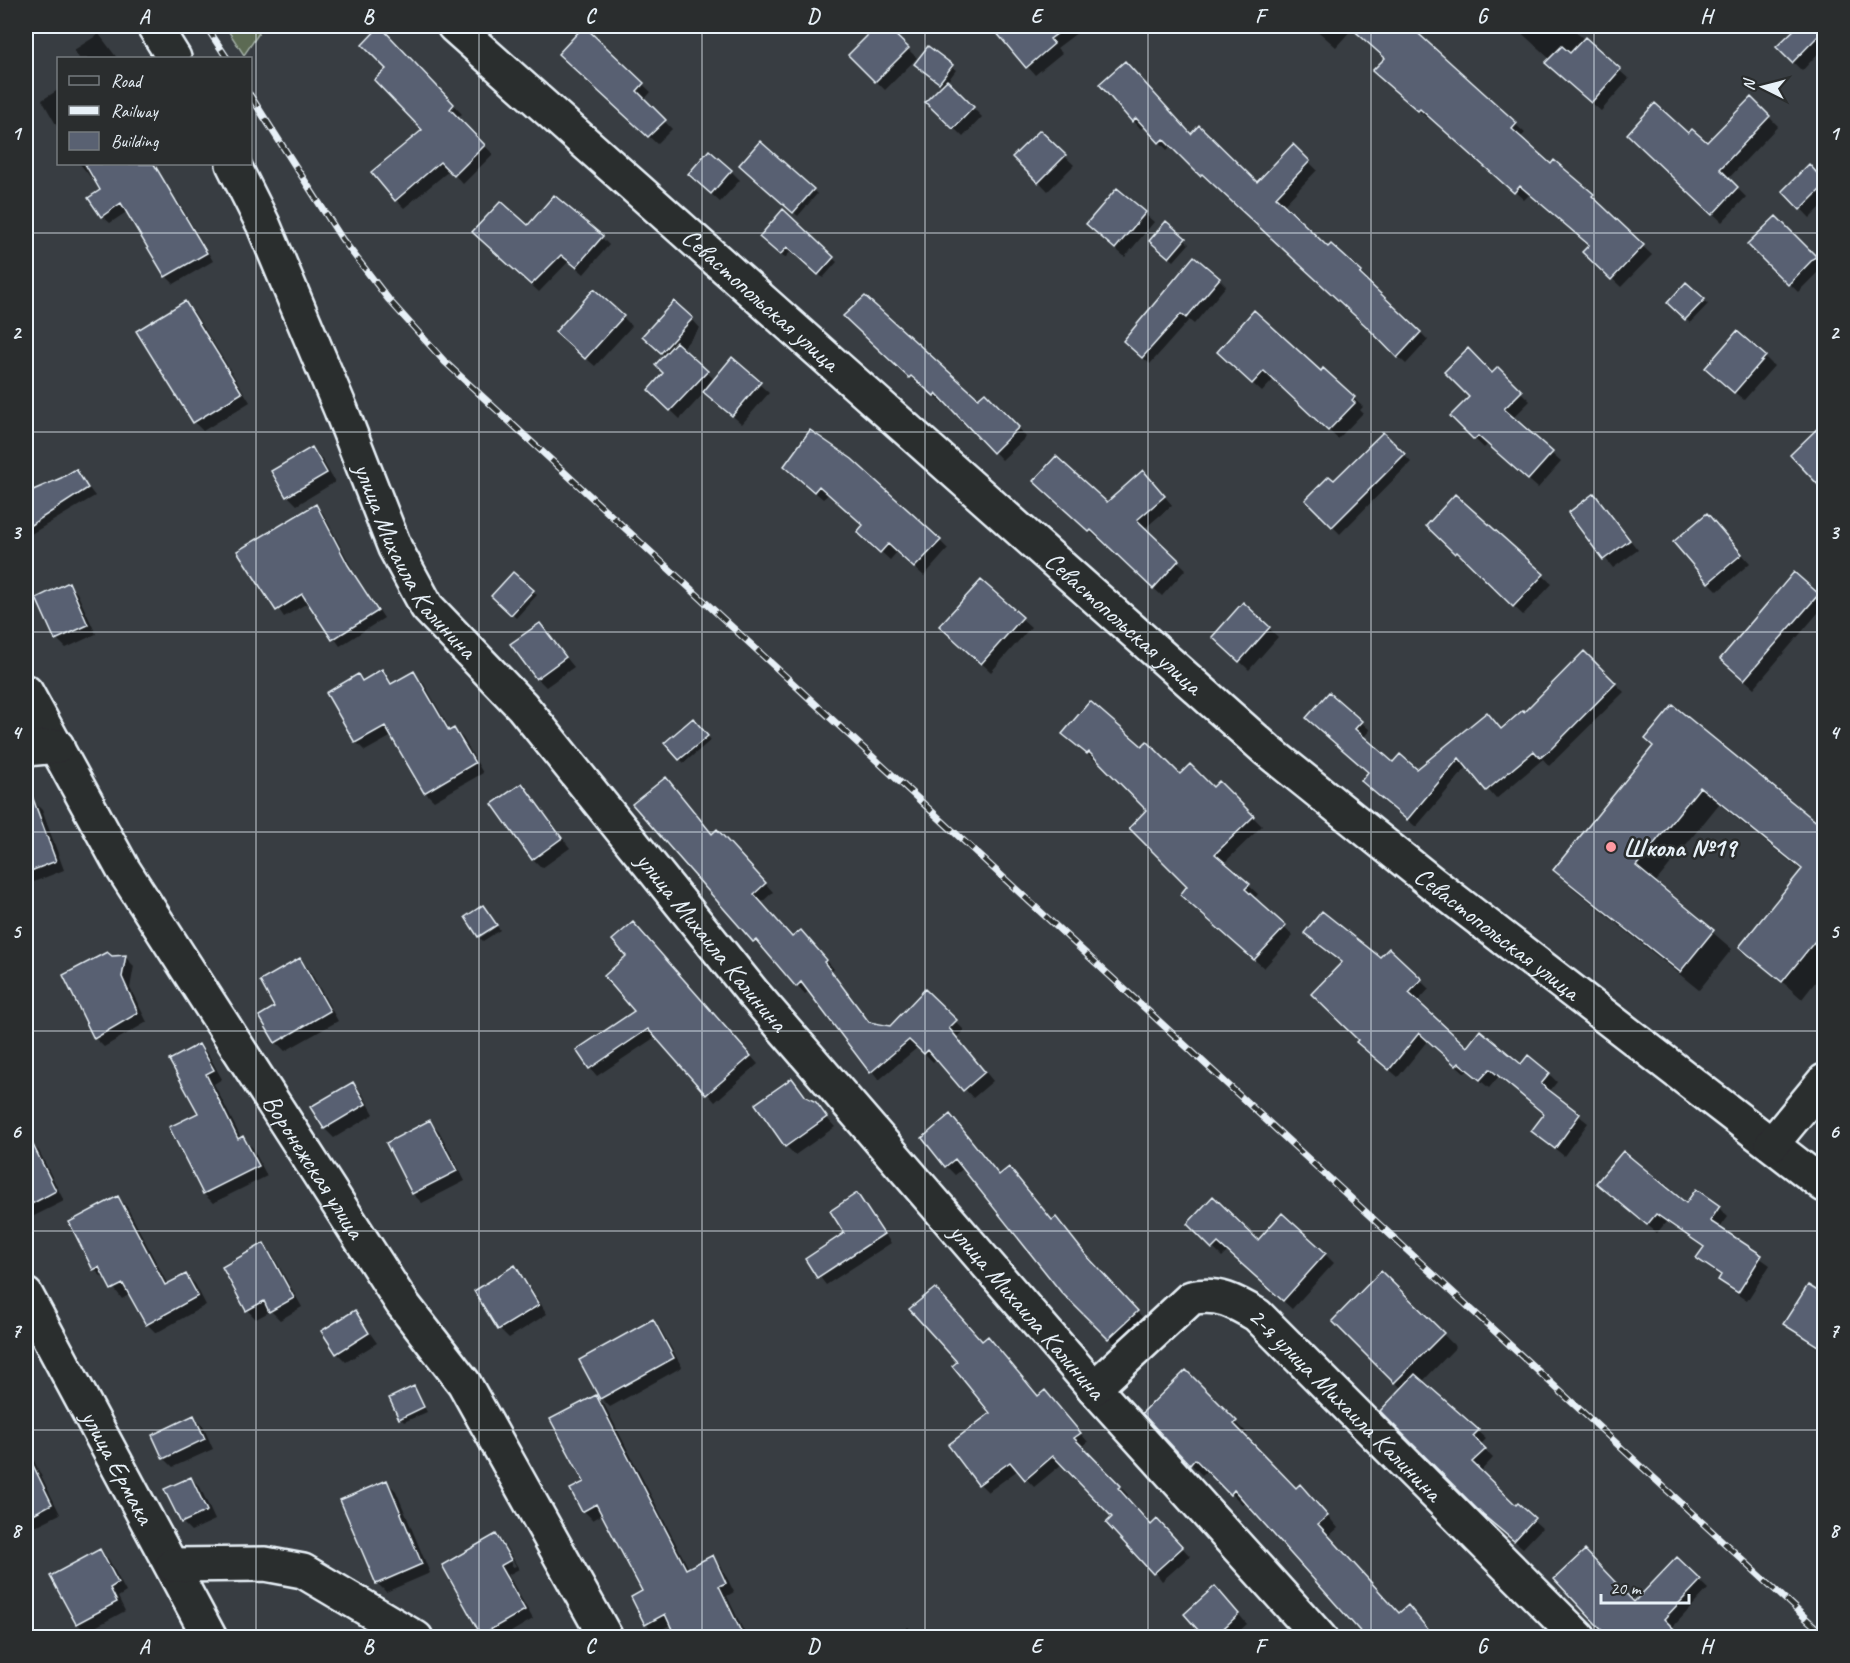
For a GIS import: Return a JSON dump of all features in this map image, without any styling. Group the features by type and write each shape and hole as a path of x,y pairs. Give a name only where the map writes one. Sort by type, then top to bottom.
{"street":[{"path":"154,26 173,57"},
{"name":"Севастопольская улица","path":"454,26 1268,751 1431,882 1824,1185"},
{"name":"улица Михаила Калинина","path":"234,165 263,224 341,410 394,548 427,607 522,706 753,993 1094,1388 1320,1638"},
{"name":"Воронежская улица","path":"26,692 136,888 402,1303 447,1359 485,1418 606,1638"},
{"path":"26,749 57,746"},
{"path":"1772,1144 1824,1081"},
{"name":"улица Ермака","path":"26,1295 173,1565 210,1638"},
{"name":"2-я улица Михаила Калинина","path":"1094,1388 1191,1298 1206,1295 1236,1302 1257,1315 1579,1638"},
{"path":"173,1565 265,1563 303,1571 416,1638"}],"green space":[{"path":"225,26 257,26 259,33 244,55"}],"building":[{"path":"380,26 454,104 450,109 485,145 454,176 440,162 395,201 371,172 422,130 374,80 386,69 362,45"},
{"path":"584,26 644,83 637,91 666,120 648,137 558,54"},
{"path":"877,26 886,26 909,48 875,82 848,55"},
{"path":"991,26 1068,26 1050,39 1054,44 1026,68"},
{"path":"1349,26 1410,26 1517,123 1512,129 1551,164 1554,160 1594,194 1592,196 1644,245 1611,280 1582,252 1589,245 1520,186 1514,193 1420,109 1418,111 1372,71 1385,58"},
{"path":"1798,26 1824,26 1824,30 1792,63 1776,47"},
{"path":"1585,37 1621,69 1591,103 1545,63 1562,46 1570,53"},
{"path":"928,46 953,65 939,83 914,64"},
{"path":"1125,61 1191,134 1199,125 1257,182 1293,144 1310,161 1276,197 1328,247 1331,244 1362,272 1360,274 1421,332 1397,358 1367,327 1202,174 1200,176 1163,139 1159,143 1136,118 1132,122 1099,84"},
{"path":"947,80 974,107 953,129 925,102"},
{"path":"1751,97 1770,116 1720,169 1738,187 1712,215 1627,134 1655,103 1688,133 1692,129 1707,142"},
{"path":"1040,130 1066,155 1038,183 1012,157"},
{"path":"760,141 814,189 793,213 739,165"},
{"path":"709,150 732,170 711,194 688,174"},
{"path":"1809,164 1824,181 1824,186 1800,210 1782,191"},
{"path":"86,165 155,165 207,253 165,277 121,203 101,217 88,198 100,190"},
{"path":"1117,188 1146,212 1115,249 1086,224"},
{"path":"554,195 603,236 576,267 561,255 531,285 472,232 501,201 528,225"},
{"path":"783,209 834,257 818,275 787,247 780,255 759,237"},
{"path":"1776,216 1816,256 1788,285 1747,244"},
{"path":"1166,221 1186,238 1169,258 1149,241"},
{"path":"1194,256 1220,278 1186,318 1181,314 1142,358 1123,341"},
{"path":"1686,282 1705,299 1685,320 1667,303"},
{"path":"594,289 624,316 585,359 555,332"},
{"path":"865,296 978,398 985,392 1019,427 993,453 936,393 934,396 911,376 909,378 843,316"},
{"path":"185,301 242,393 193,423 136,331"},
{"path":"674,301 693,318 661,353 642,336"},
{"path":"1254,310 1321,371 1323,368 1355,397 1352,400 1355,403 1328,431 1264,371 1252,384 1217,352"},
{"path":"1737,331 1766,356 1734,393 1705,368"},
{"path":"676,342 708,371 670,411 648,390 663,373 655,365"},
{"path":"1468,348 1492,373 1498,367 1522,391 1504,409 1553,452 1528,480 1478,436 1474,440 1450,416 1469,397 1444,372"},
{"path":"732,357 761,382 732,416 703,392"},
{"path":"1824,422 1824,491 1790,455"},
{"path":"810,430 852,459 941,540 914,568 888,544 880,553 857,532 863,525 819,486 814,492 784,466"},
{"path":"1383,432 1405,454 1332,527 1305,500 1329,476 1334,480"},
{"path":"312,447 327,473 286,497 271,471"},
{"path":"1056,456 1107,502 1143,470 1165,496 1137,520 1179,560 1153,589 1091,530 1089,532 1033,481"},
{"path":"76,469 88,488 26,528 26,493"},
{"path":"1594,493 1630,540 1603,560 1568,513"},
{"path":"1455,494 1544,574 1513,607 1457,552 1455,554 1426,526"},
{"path":"316,504 348,565 378,611 332,640 302,594 276,611 237,551"},
{"path":"1707,513 1742,554 1708,583 1673,542"},
{"path":"513,572 534,590 511,615 491,596"},
{"path":"1794,572 1819,594 1744,680 1720,659"},
{"path":"981,580 1023,617 981,664 939,626"},
{"path":"69,582 88,625 55,640 36,598"},
{"path":"1243,602 1270,627 1239,662 1212,637"},
{"path":"540,623 566,657 536,679 510,644"},
{"path":"1584,651 1616,683 1552,748 1540,758 1534,751 1486,791 1459,758 1407,820 1361,781 1368,772 1306,718 1329,692 1362,721 1355,729 1393,762 1400,754 1417,769 1487,712 1501,729 1523,710 1524,712"},
{"path":"382,669 391,684 414,671 449,731 454,728 475,763 424,793 385,726 355,743 326,693 358,674 362,681"},
{"path":"1090,701 1142,746 1147,741 1180,774 1190,764 1213,787 1219,781 1254,816 1215,854 1250,884 1245,889 1286,926 1254,960 1180,895 1187,886 1129,828 1146,810 1089,752 1087,754 1062,734"},
{"name":"Школа №19","path":"1673,705 1824,828 1824,930 1782,982 1739,947 1802,869 1700,787 1636,866 1714,930 1680,972 1553,870 1653,746 1645,739"},
{"path":"693,718 708,736 679,760 664,743"},
{"path":"666,777 712,834 717,829 766,883 754,894 792,937 801,930 827,960 824,962 869,1022 890,1026 925,989 957,1020 949,1028 985,1072 963,1091 928,1050 924,1054 909,1040 870,1073 801,982 796,987 756,940 753,942 632,804"},
{"path":"522,783 562,838 532,860 492,804"},
{"path":"28,785 56,861 26,873 26,786"},
{"path":"483,905 497,925 478,937 465,917"},
{"path":"1322,911 1380,957 1389,948 1422,979 1409,993 1467,1047 1480,1030 1521,1064 1528,1055 1550,1073 1541,1084 1580,1114 1555,1149 1531,1131 1544,1114 1490,1069 1480,1080 1459,1063 1456,1066 1419,1033 1389,1070 1356,1042 1358,1040 1311,994 1342,962 1304,933"},
{"path":"633,922 751,1056 706,1095 648,1029 589,1069 576,1050 634,1011 604,976 626,956 612,940"},
{"path":"107,952 112,956 126,955 122,977 138,1013 94,1039 63,975"},
{"path":"300,958 330,1011 275,1043 259,1016 274,1007 260,981"},
{"path":"199,1044 214,1070 206,1074 238,1139 243,1136 259,1166 203,1194 169,1127 198,1113 169,1060"},
{"path":"792,1078 806,1097 816,1102 827,1117 785,1147 755,1104"},
{"path":"353,1082 366,1104 324,1129 310,1107"},
{"path":"950,1114 999,1175 1009,1167 1052,1220 1056,1217 1086,1255 1138,1311 1108,1339 1061,1292 955,1159 945,1167 922,1138"},
{"path":"430,1120 457,1171 412,1194 386,1143"},
{"path":"26,1131 56,1191 26,1207"},
{"path":"1623,1151 1686,1203 1696,1189 1720,1206 1710,1221 1762,1255 1738,1293 1718,1280 1721,1275 1696,1258 1704,1247 1656,1214 1647,1225 1596,1183"},
{"path":"857,1193 884,1234 817,1278 805,1259 844,1233 830,1211"},
{"path":"118,1196 165,1285 186,1274 198,1296 146,1325 123,1284 111,1290 99,1267 93,1270 69,1222"},
{"path":"1213,1196 1258,1240 1282,1213 1326,1253 1283,1301 1218,1243 1212,1249 1187,1224"},
{"path":"264,1243 294,1298 269,1312 264,1301 246,1311 222,1267"},
{"path":"515,1265 539,1305 498,1330 474,1291"},
{"path":"1381,1271 1444,1333 1394,1383 1332,1321"},
{"path":"1808,1285 1824,1295 1824,1350 1783,1324"},
{"path":"935,1288 982,1341 988,1336 1038,1396 1045,1390 1081,1433 1074,1438 1121,1486 1118,1488 1151,1525 1157,1519 1183,1547 1153,1574 1106,1523 1112,1517 1053,1456 1025,1480 1010,1462 978,1485 948,1445 990,1413 952,1366 957,1362 909,1309"},
{"path":"355,1310 369,1333 336,1354 321,1331"},
{"path":"653,1319 674,1358 600,1399 579,1360"},
{"path":"1186,1370 1237,1421 1234,1424 1296,1488 1300,1484 1328,1516 1318,1524 1399,1613 1408,1605 1435,1638 1366,1638 1234,1490 1230,1495 1195,1459 1190,1465 1175,1449 1142,1413"},
{"path":"1415,1374 1479,1430 1473,1436 1486,1449 1472,1462 1516,1505 1518,1503 1535,1518 1514,1541 1483,1515 1380,1411"},
{"path":"414,1386 424,1407 399,1419 389,1398"},
{"path":"596,1395 686,1569 713,1555 726,1583 719,1586 744,1638 676,1638 665,1614 645,1625 631,1597 642,1591 596,1504 582,1512 570,1489 584,1482 550,1419"},
{"path":"194,1415 205,1439 163,1459 152,1435"},
{"path":"26,1451 52,1504 26,1518"},
{"path":"191,1477 207,1511 181,1523 164,1489"},
{"path":"387,1480 422,1564 376,1584 340,1500"},
{"path":"496,1534 511,1560 500,1566 525,1610 481,1635 442,1565"},
{"path":"100,1549 118,1583 110,1588 117,1602 76,1624 50,1576"},
{"path":"1585,1550 1634,1602 1677,1557 1701,1580 1664,1619 1683,1638 1609,1638 1554,1579"},
{"path":"1215,1586 1239,1614 1213,1638 1205,1638 1184,1614"}],"railway":[{"path":"206,26 226,57"},
{"path":"252,98 342,239 389,300 445,362 1824,1635"}],"place":[{"name":"Школа №19","path":"1611,847"}]}
